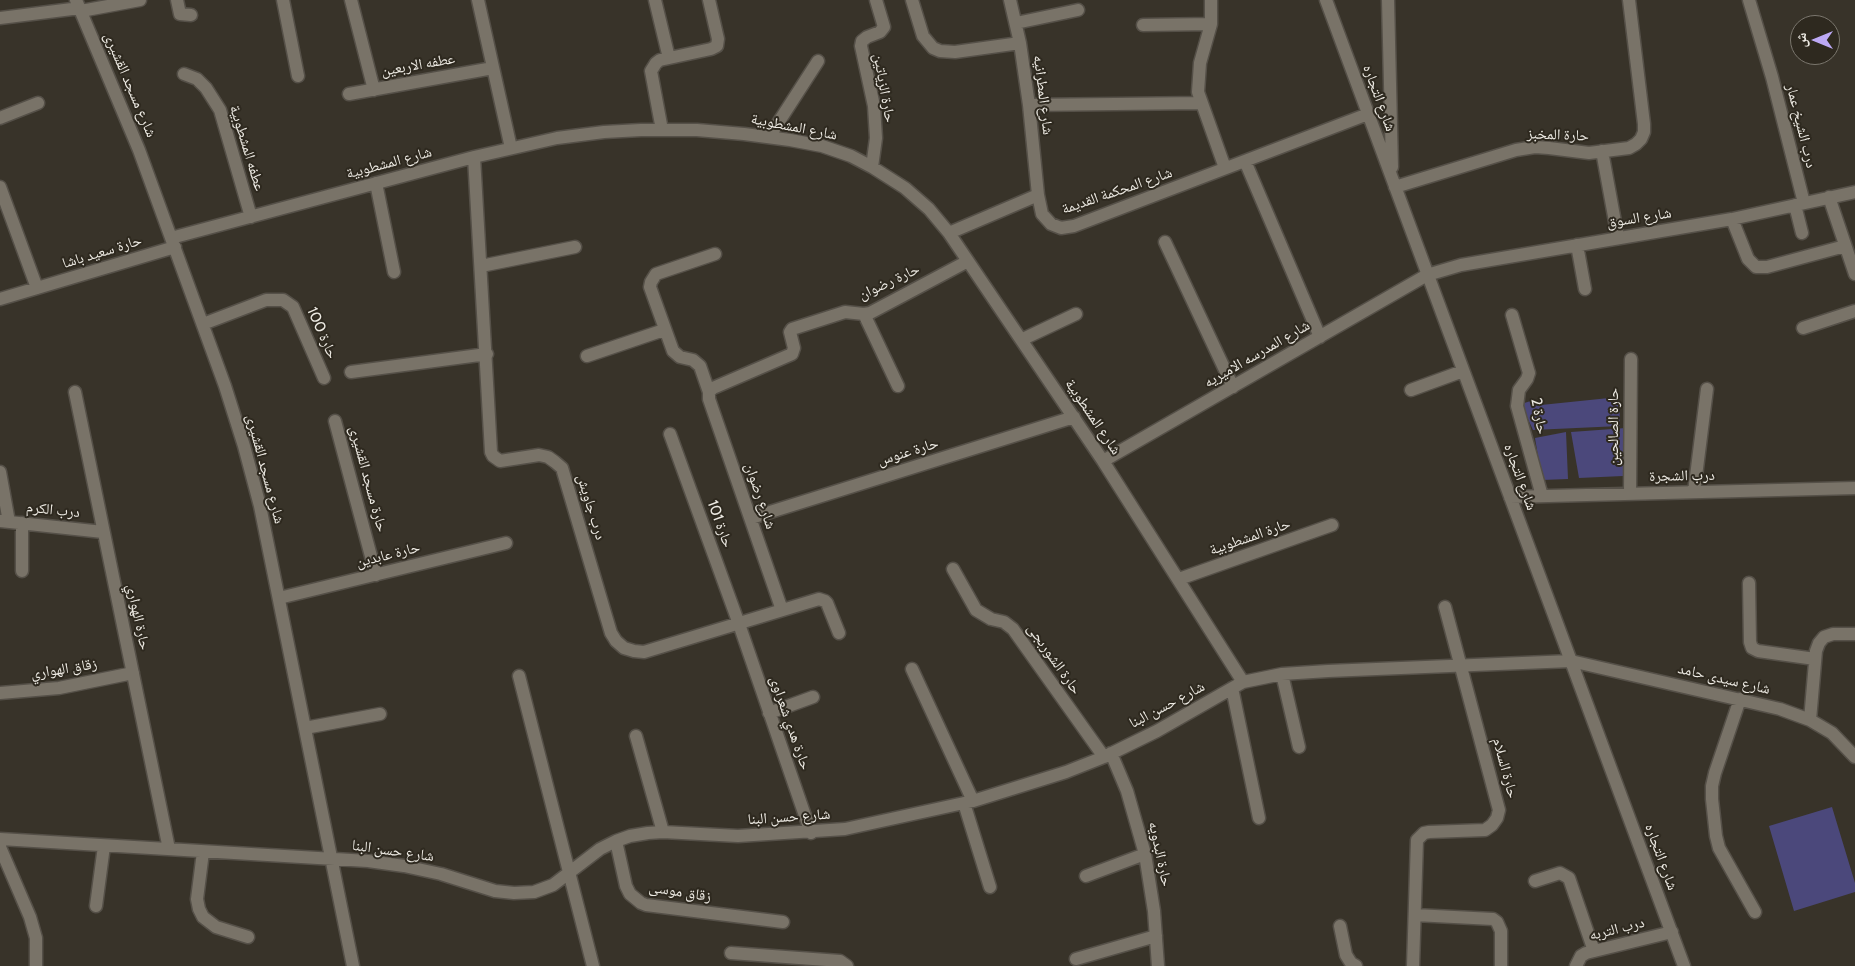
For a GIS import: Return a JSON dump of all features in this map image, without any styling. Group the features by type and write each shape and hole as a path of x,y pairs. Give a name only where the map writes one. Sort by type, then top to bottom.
{"street":[{"path":"0,18 79,6 140,0"},
{"path":"177,0 180,14 191,15"},
{"path":"283,0 298,76"},
{"path":"351,0 374,90"},
{"path":"478,0 511,148"},
{"path":"655,0 669,58"},
{"path":"662,130 651,71 656,62 717,46 718,39 709,0"},
{"name":"حارة الزياتين","path":"872,167 876,138 874,106 860,46 867,37 880,32 884,27 876,0"},
{"path":"912,0 924,36 933,48 940,51 955,52 1020,43"},
{"name":"شارع المطرانيه","path":"1010,0 1020,43 1029,104 1038,195"},
{"path":"1211,0 1211,24 1200,63 1198,78 1201,103 1224,168"},
{"name":"شارع التجاره","path":"1326,0 1684,966"},
{"path":"1388,0 1394,183"},
{"name":"حارة المخبز","path":"1394,183 1516,150 1535,147 1590,153 1629,148 1641,139 1644,132 1644,124 1629,0"},
{"name":"درب الشيخ عمار","path":"1749,0 1772,77 1799,204 1802,233"},
{"name":"شارع مسجد القشيرى","path":"79,6 139,150 203,324 244,446 260,506 330,860 353,966"},
{"path":"1016,23 1078,10"},
{"path":"1144,25 1211,24"},
{"path":"769,137 818,61"},
{"name":"عطفه الاربعين","path":"349,94 493,68"},
{"name":"عطفه المشطوبية","path":"184,74 197,79 206,88 220,110 251,217"},
{"path":"0,118 38,103"},
{"path":"1029,104 1201,103"},
{"name":"شارع المحكمة القديمة","path":"1038,195 1042,214 1051,224 1061,228 1074,226 1368,114"},
{"name":"شارع المشطوبية","path":"173,242 251,217 474,157 557,138 604,132 698,130 769,137 822,146 852,156 905,188 929,209 949,233 1023,339 1103,461 1243,682"},
{"path":"1602,151 1618,238"},
{"name":"درب جاويش","path":"474,157 492,456 500,461 539,455 556,462 562,468 611,633 616,641 624,648 644,652 822,599 827,603 839,633"},
{"path":"1245,161 1320,337"},
{"path":"376,183 394,272"},
{"path":"0,187 2,201 38,288"},
{"name":"شارع السوق","path":"1427,275 1461,265 1732,219 1855,192"},
{"path":"949,233 1038,195"},
{"path":"1829,197 1855,274"},
{"path":"1732,219 1748,260 1756,268 1845,246"},
{"name":"حارة سعيد باشا","path":"0,299 173,242"},
{"path":"1165,242 1233,387"},
{"path":"1577,245 1586,289"},
{"path":"481,266 575,247"},
{"name":"شارع رضوان","path":"714,254 656,274 650,287 670,347 676,355 693,360 700,366 709,392 709,399 782,610"},
{"name":"حارة رضوان","path":"709,392 712,388 792,354 794,348 790,332 792,329 846,312 870,313 968,261"},
{"name":"شارع المدرسه الاميريه","path":"1103,461 1427,275"},
{"name":"حارة 100","path":"203,324 266,300 283,300 293,307 324,378"},
{"path":"1803,328 1855,311"},
{"path":"864,314 898,386"},
{"path":"1023,339 1076,314"},
{"name":"حارة 2","path":"1512,315 1529,373 1519,390 1518,406 1542,496"},
{"path":"587,356 664,330"},
{"path":"351,372 486,354"},
{"name":"حارة الصالحين","path":"1630,494 1631,360"},
{"path":"1411,390 1463,372"},
{"path":"1694,492 1707,389"},
{"name":"حارة الهواري","path":"75,392 169,849"},
{"name":"حارة عنوس","path":"751,518 1074,417"},
{"name":"حارة مسجد القشيرى","path":"336,422 376,575"},
{"name":"حارة 101","path":"670,434 739,624"},
{"path":"0,472 22,571"},
{"name":"درب الشجرة","path":"1510,497 1855,488"},
{"name":"درب الكرم","path":"10,522 103,532"},
{"name":"حارة المشطوبية","path":"1179,579 1332,525"},
{"name":"حارة عابدين","path":"279,598 506,543"},
{"name":"حارة الشوربجى","path":"953,569 976,610 991,619 1004,622 1013,629 1108,755"},
{"path":"1749,583 1750,642 1752,648 1815,658"},
{"path":"1444,607 1461,665"},
{"name":"حارة هدي شعراوى","path":"739,624 811,833"},
{"path":"1810,720 1818,643 1824,637 1833,634 1855,634"},
{"name":"شارع حسن البنا","path":"0,840 368,861 441,874 495,891 514,893 534,892 553,885 600,849 616,841 648,833 738,836 811,833 883,822 969,802 1066,772 1108,755 1156,731 1243,682 1282,674 1571,661"},
{"name":"شارع سيدى حامد","path":"1571,661 1780,708 1810,720 1832,733 1855,757"},
{"name":"حارة السلام","path":"1413,966 1416,845 1420,836 1429,832 1485,830 1497,818 1499,810 1461,665"},
{"path":"912,669 969,802 990,887"},
{"name":"زقاق الهواري","path":"0,692 59,688 133,673"},
{"path":"1282,674 1299,747"},
{"path":"519,676 593,966"},
{"path":"1232,688 1259,818"},
{"path":"769,713 813,697"},
{"path":"1740,699 1715,773 1712,799 1719,848 1755,912"},
{"path":"305,728 380,714"},
{"path":"636,736 663,832"},
{"name":"حارة البدويه","path":"1108,755 1127,791 1145,854 1152,894 1158,966"},
{"name":"زقاق موسى","path":"616,841 626,886 630,894 640,903 782,922"},
{"path":"96,906 104,846"},
{"path":"0,847 30,917 36,938 36,966"},
{"path":"203,852 197,899 198,908 203,917 216,927 248,937"},
{"path":"1086,876 1145,854"},
{"path":"1535,881 1560,873 1569,878 1594,951"},
{"path":"1415,915 1493,919 1497,922 1501,931 1501,966"},
{"path":"1340,926 1346,955 1351,963 1356,966"},
{"name":"درب التربه","path":"1576,966 1581,956 1594,951 1672,932"},
{"path":"1076,960 1156,936"},
{"path":"731,953 840,961 847,966"}],"building":[{"path":"1619,397 1620,426 1533,430 1521,404 1534,400 1541,405"},
{"path":"1626,428 1623,476 1579,478 1571,432"},
{"path":"1566,432 1568,479 1542,480 1535,438"},
{"path":"1832,807 1855,883 1855,892 1794,911 1769,826"}]}
